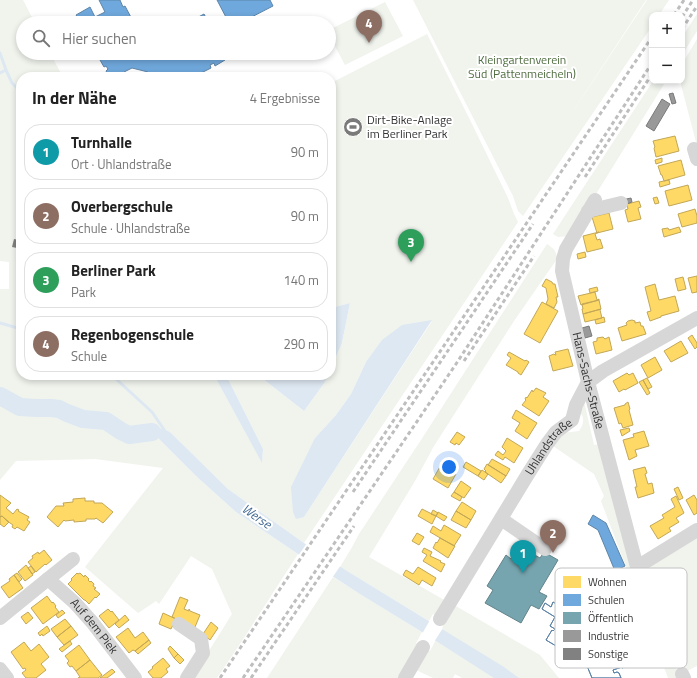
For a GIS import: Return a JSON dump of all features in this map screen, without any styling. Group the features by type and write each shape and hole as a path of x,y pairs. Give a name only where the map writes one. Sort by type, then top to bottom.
{"street":[{"name":"Hans-Sachs-Straße","path":"622,203 591,205 566,249 562,271 588,382 637,567 697,530"},
{"name":"Uhlandstraße","path":"440,619 547,444 556,432 572,420 576,405 588,382 603,371 697,318"},
{"path":"501,519 545,549"},
{"path":"0,618 73,560"},
{"name":"Auf dem Piek","path":"48,579 92,622 135,678"},
{"path":"179,624 201,639 203,653 187,678"},
{"path":"405,678 423,647"},
{"path":"0,669 7,678"}],"green space":[{"path":"0,0 23,0 31,16 16,16 16,60 54,60 60,72 16,72 16,380 217,380 262,462 263,449 228,380 264,380 304,411 326,380 336,380 336,357 342,343 350,303 336,307 336,80 427,34 508,198 518,222 304,543 228,489 170,432 130,434 152,435 157,437 196,476 236,512 298,554 217,678 192,678 232,614 212,569 191,556 159,604 156,601 138,613 85,567 163,468 95,459 16,461 0,480 0,289 9,289 9,262 0,261","holes":["432,321 304,517 315,438 336,415 351,394 366,362"]},
{"name":"Kleingartenverein Süd (Pattenmeicheln)","path":"413,0 646,0 562,128 647,0 669,0 661,12 649,12 649,30 523,216 518,211 513,196"},
{"path":"385,2 403,36 345,65 336,48 336,26"},
{"path":"697,14 697,31 685,50 685,32"},
{"path":"697,39 697,146 681,84 685,84 685,59"},
{"path":"651,84 664,84 570,236 558,237 553,234"},
{"path":"547,244 554,250 557,259 514,321 434,446 415,481 369,557 446,601 436,616 433,614 429,621 340,567 359,534"},
{"path":"584,401 594,445 600,444 633,568 626,568 601,501 604,496 594,474 553,446 563,433 579,431 583,421 579,411"},
{"path":"697,537 697,666 685,672 683,668 687,668 687,568 645,568"},
{"path":"333,577 422,632 416,643 419,645 400,678 267,678"},
{"path":"454,605 540,655 559,678 462,678 455,674 453,678 433,678 414,669 426,649 430,651"},
{"path":"664,668 676,668 680,678 668,678"}],"water":[{"path":"350,303 342,343 336,357 336,307"},
{"path":"432,320 304,517 296,519 293,512 291,487 315,438 336,415 351,394 366,362 382,340 402,325"},
{"path":"217,380 228,380 263,449 262,463"},
{"path":"264,380 326,380 304,411"},
{"path":"156,427 170,432 228,489 304,543 504,667 519,678 494,678 360,594 236,512 196,476 157,437 152,435 129,435 147,428"}],"pier":[{"path":"307,543 341,565 332,578 298,556"},
{"path":"430,620 443,628 434,642 422,634"}],"building: Wohnen":[{"path":"675,136 679,151 656,157 653,141"},
{"path":"662,158 662,162 656,164 655,160"},
{"path":"681,160 685,175 664,181 658,166"},
{"path":"669,180 670,184 660,187 659,182"},
{"path":"688,185 692,200 669,206 665,191"},
{"path":"657,197 659,203 655,204 653,198"},
{"path":"639,201 641,207 638,208 641,219 628,222 625,210 628,209 627,205 623,205"},
{"path":"695,209 697,223 682,227 678,214"},
{"path":"609,213 613,229 597,233 592,217"},
{"path":"679,227 681,232 664,237 662,229 668,228 669,230"},
{"path":"599,232 595,234 597,240 600,239 603,248 587,252 583,236"},
{"path":"585,252 586,257 578,259 577,254"},
{"path":"697,276 697,292 692,293 688,278"},
{"path":"683,277 686,289 678,291 675,279"},
{"path":"546,279 555,284 558,297 556,297 557,302 554,308 546,304 548,299 546,288 542,286"},
{"path":"655,284 659,300 675,296 679,311 650,321 647,312 651,311 645,287"},
{"path":"597,287 598,291 590,293 589,289"},
{"path":"595,292 597,300 599,300 581,305 578,296"},
{"path":"599,300 601,309 583,314 582,304"},
{"path":"542,302 558,311 540,343 524,334"},
{"path":"601,309 602,318 585,322 583,314"},
{"path":"604,317 605,322 596,324 595,320"},
{"path":"628,321 635,321 635,323 640,322 646,334 622,341 618,328 627,325 626,323"},
{"path":"692,335 697,343 697,347 695,349 688,338"},
{"path":"603,337 605,339 609,337 612,350 596,354 593,342 597,341 597,338"},
{"path":"681,341 688,353 671,362 664,351"},
{"path":"568,349 573,366 553,371 549,356 554,354 556,355 555,352"},
{"path":"509,352 529,362 521,375 506,365 511,358 507,355"},
{"path":"655,357 662,370 648,378 641,365"},
{"path":"627,373 629,375 633,373 638,383 619,392 613,381"},
{"path":"647,378 652,387 648,389 643,380"},
{"path":"643,380 650,393 647,395 639,382"},
{"path":"536,388 546,393 543,397 549,401 539,416 522,405 526,400 526,397 527,398 532,390 533,392"},
{"path":"628,402 633,425 623,428 621,423 619,424 614,408 625,405"},
{"path":"516,410 537,423 527,439 515,431 520,423 512,418"},
{"path":"629,428 630,431 622,436 620,430"},
{"path":"644,431 649,446 635,450 637,456 629,460 623,440 634,437 633,434"},
{"path":"457,432 465,437 459,445 456,443 455,445 450,442"},
{"path":"507,438 523,448 514,463 505,457 503,460 495,455 498,451 503,455 506,451 502,447"},
{"path":"492,459 510,469 506,476 488,465"},
{"path":"466,462 481,471 478,476 463,467"},
{"path":"487,464 506,476 501,483 485,472 486,471 484,469"},
{"path":"441,465 456,474 448,488 433,479"},
{"path":"645,467 647,473 645,474 648,484 652,483 654,493 638,498 633,470"},
{"path":"482,470 488,474 484,480 478,476"},
{"path":"461,481 471,488 464,498 454,492"},
{"path":"678,487 683,498 679,500 674,489"},
{"path":"454,492 462,497 460,501 451,496"},
{"path":"0,495 11,503 6,508 13,514 17,509 29,517 27,520 30,522 24,531 17,527 15,529 12,527 13,525 2,516 0,517"},
{"path":"694,495 697,500 697,513 694,515 686,500"},
{"path":"676,496 684,513 676,518 679,522 669,528 671,531 658,539 650,526 664,518 662,515 675,507 671,499"},
{"path":"85,498 85,501 102,503 113,512 103,523 96,518 74,522 74,520 64,520 58,527 47,517 56,506 64,506 63,503 73,502 73,499"},
{"path":"462,502 476,511 471,520 456,511"},
{"path":"422,509 436,516 432,524 418,516"},
{"path":"433,510 438,513 436,516 431,514"},
{"path":"456,511 471,520 466,528 451,520"},
{"path":"438,512 447,517 444,521 436,516"},
{"path":"2,516 9,522 4,527 0,524 0,517"},
{"path":"444,525 461,535 454,546 430,532 433,526 441,531"},
{"path":"417,533 424,537 419,545 412,541"},
{"path":"440,538 455,546 448,558 433,548"},
{"path":"424,548 432,552 430,556 445,564 441,572 423,561 427,555 422,552"},
{"path":"44,550 52,560 36,572 28,562 33,558 32,556 38,552 39,554"},
{"path":"26,565 33,575 25,581 18,572"},
{"path":"31,566 35,572 32,574 28,568"},
{"path":"418,567 436,578 432,586 422,580 419,585 403,575 406,570 413,574"},
{"path":"17,573 22,579 19,582 14,575"},
{"path":"77,573 80,573 84,577 85,575 90,582 91,581 94,584 93,586 96,588 94,589 100,594 89,604 68,584"},
{"path":"14,575 23,588 9,598 1,587 10,581 9,579"},
{"path":"47,596 59,612 43,624 31,608"},
{"path":"180,597 188,600 184,609 189,611 189,609 190,611 200,615 195,627 172,617"},
{"path":"108,609 111,612 112,611 119,620 109,628 99,616"},
{"path":"62,610 65,613 58,618 56,615"},
{"path":"28,612 33,618 26,624 21,617"},
{"path":"163,613 176,619 171,629 159,624"},
{"path":"125,615 129,620 119,628 115,624"},
{"path":"65,619 71,626 57,637 51,629"},
{"path":"211,622 218,628 210,640 203,634"},
{"path":"47,626 50,631 43,636 42,634 40,636 38,633"},
{"path":"71,626 78,635 64,645 57,637"},
{"path":"128,628 135,638 143,632 149,640 135,651 133,650 129,653 116,637"},
{"path":"149,640 151,643 138,654 135,651"},
{"path":"70,641 72,644 62,652 59,649"},
{"path":"24,642 31,651 39,644 49,657 41,664 46,670 36,678 26,678 22,673 26,670 25,668 23,669 11,652"},
{"path":"79,645 90,660 76,671 67,663 69,661 65,656"},
{"path":"170,646 178,654 174,658 168,649"},
{"path":"178,654 184,660 180,664 174,658"},
{"path":"163,658 170,666 166,669 168,672 161,678 153,678 148,672"},
{"path":"90,660 102,675 98,678 78,678 80,677 76,671"},
{"path":"112,669 115,672 107,678 100,678"}],"building: Schulen":[{"path":"99,0 120,0 123,7 125,6 130,16 97,16 105,12"},
{"path":"217,0 270,0 273,6 254,16 225,16"},
{"path":"90,7 94,16 76,15"},
{"path":"100,60 225,60 215,66 214,63 210,65 211,68 203,72 148,72 132,68 124,72 106,72 108,69 106,66 104,67"},
{"path":"593,515 606,523 625,566 621,568 614,568 598,530 588,524"},
{"path":"553,602 555,603 555,617 542,609 545,603 551,607"},
{"path":"553,602 555,603 555,617 542,609 545,603 551,607"},
{"path":"555,617 555,629 550,626"},
{"path":"555,617 555,629 550,626"},
{"path":"555,629 555,645 546,640 552,630 553,631"},
{"path":"555,629 555,645 546,640 552,630 553,631"},
{"path":"588,668 619,668 613,670 614,673 619,673 621,678 592,678"},
{"path":"588,668 619,668 613,670 614,673 619,673 621,678 592,678"}],"building: Öffentlich":[{"path":"519,546 540,558 544,552 558,560 539,592 547,596 539,609 531,605 521,623 485,603 493,590 487,586 506,555 511,559"}],"building: Industrie":[{"path":"673,93 676,103 672,104 669,94"},
{"path":"662,99 670,104 654,131 646,126"},
{"path":"631,198 632,202 624,205 622,200"},
{"path":"589,326 592,336 585,338 582,328"}],"building: Sonstige":[{"path":"14,239 16,239 16,248 12,247"}],"waterway":[{"path":"0,53 12,83 16,87"},
{"path":"0,73 6,70"},
{"path":"0,323 16,328"},
{"path":"117,380 152,412 167,434"},
{"name":"Werse","path":"0,396 20,407 59,409 83,419 106,421 129,435 152,432"}],"railway":[{"path":"676,12 684,0"},
{"path":"685,12 693,0"},
{"path":"685,24 697,6"},
{"path":"220,678 649,41"},
{"path":"243,678 456,364 649,68"},
{"path":"585,177 649,79"},
{"path":"353,492 533,224"},
{"path":"464,361 534,256"},
{"path":"251,678 354,526"}],"place":[{"name":"Regenbogenschule","path":"369,43"},
{"name":"Dirt-Bike-Anlage im Berliner Park","path":"353,127"},
{"name":"Berliner Park","path":"411,262"},
{"name":"Overbergschule","path":"553,553"},
{"name":"Turnhalle","path":"523,573"}]}
